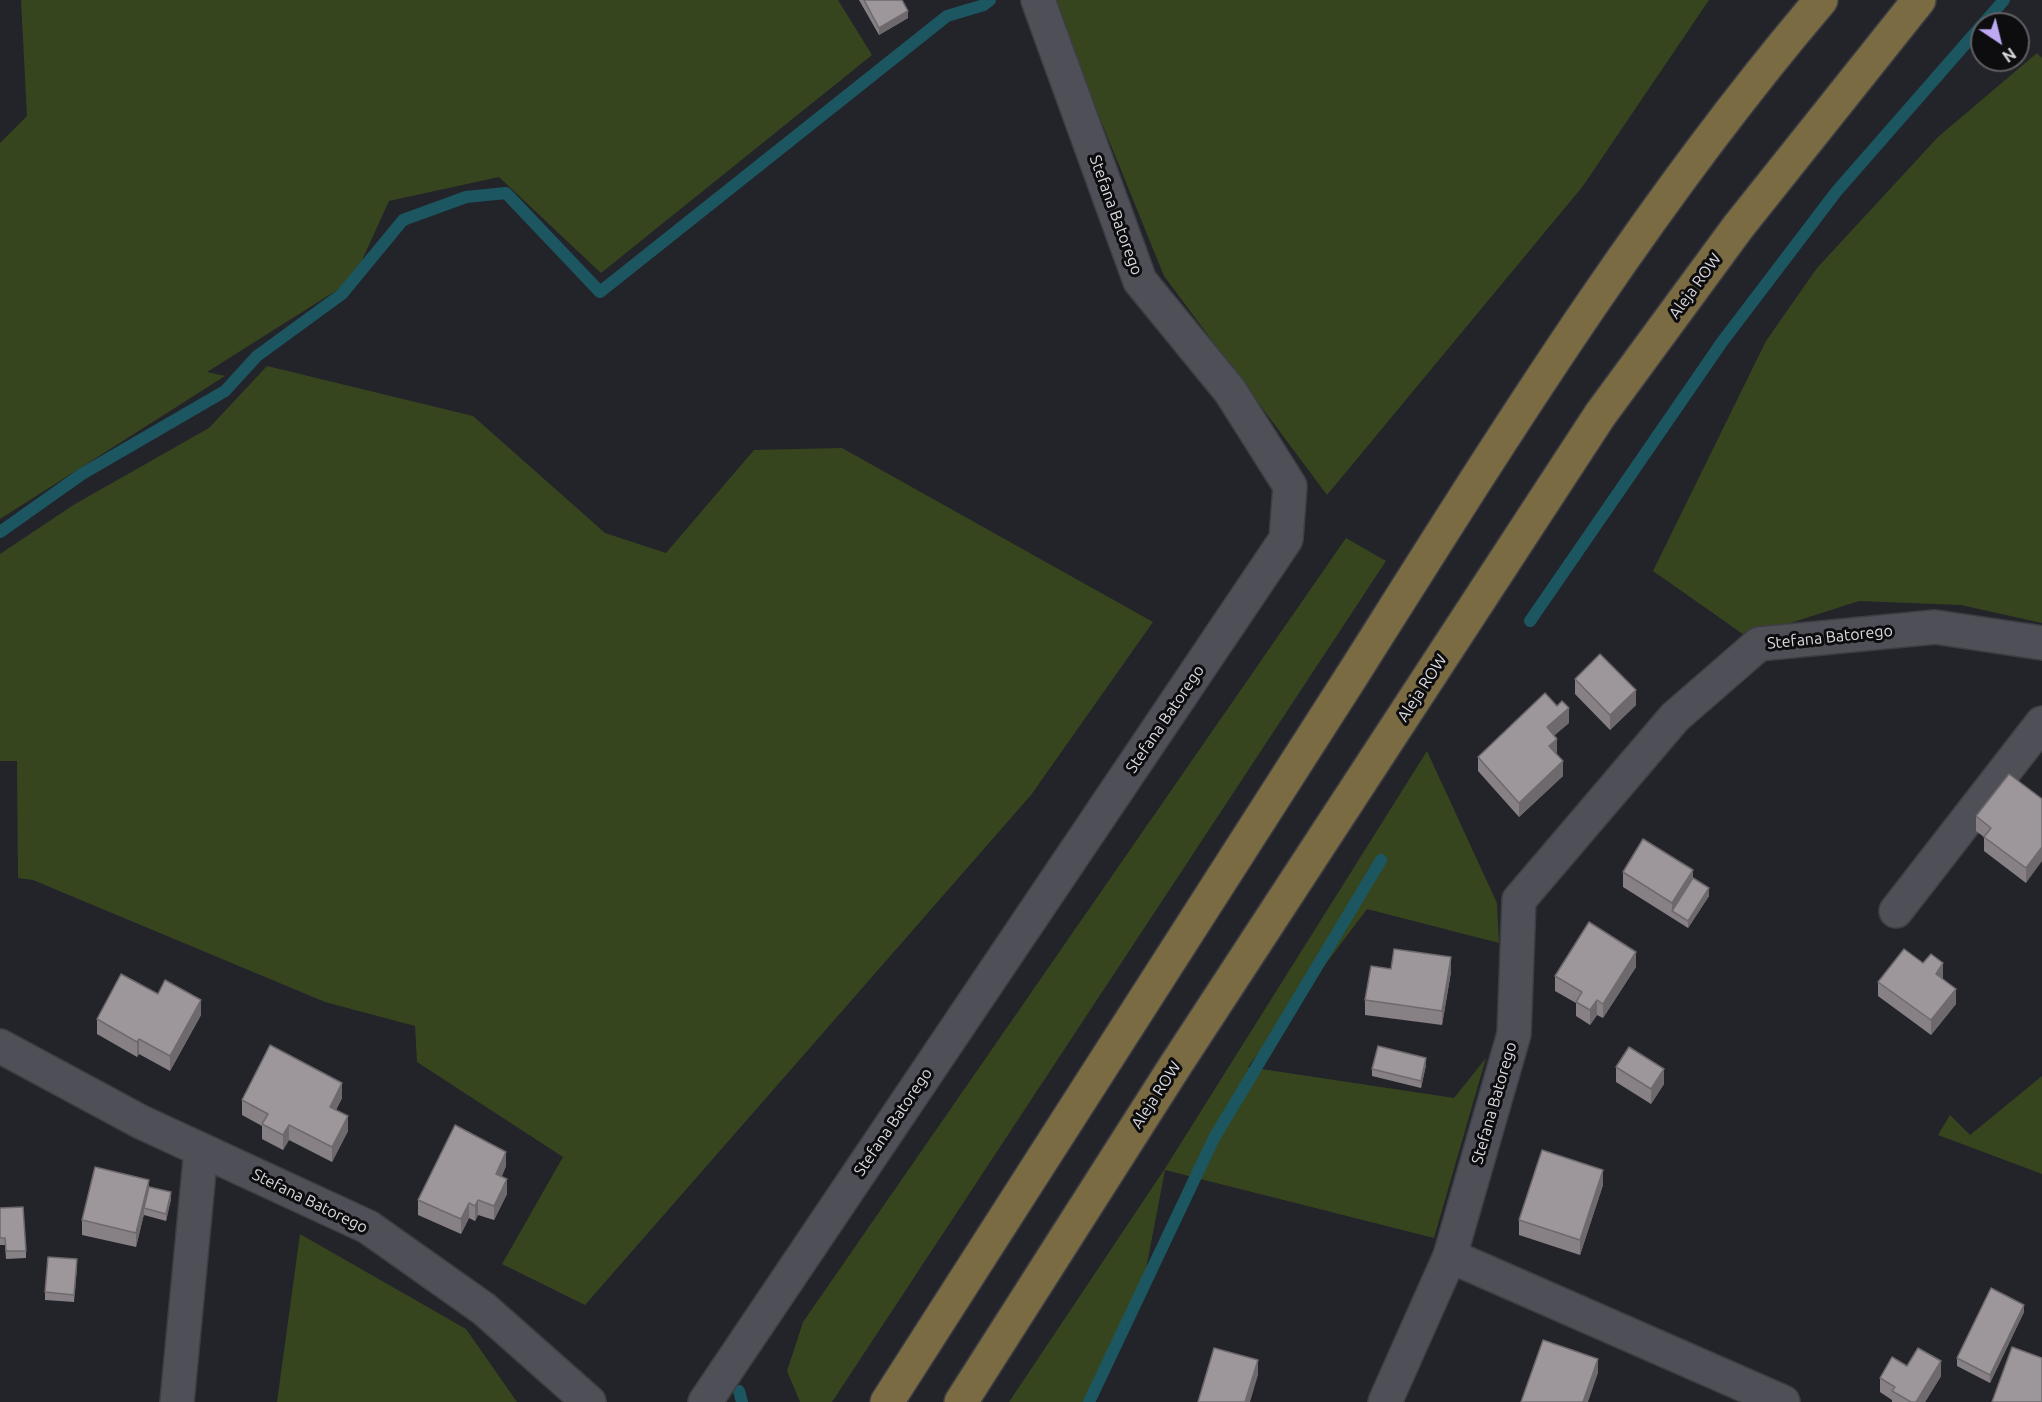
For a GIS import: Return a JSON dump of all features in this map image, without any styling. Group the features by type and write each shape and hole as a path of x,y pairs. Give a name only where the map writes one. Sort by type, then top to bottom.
{"main road":[{"path":"887,1402 1126,1033 1532,391 1636,239 1770,60 1821,0"},
{"name":"Aleja ROW","path":"961,1402 1175,1065 1600,415 1738,227 1919,0"}],"street":[{"name":"Stefana Batorego","path":"705,1402 1286,539 1290,486 1230,391 1140,281 1038,0"},
{"name":"Stefana Batorego","path":"1385,1402 1450,1256 1514,1034 1519,900 1675,717 1759,644 1935,627 2042,643"},
{"path":"1896,911 2042,723"},
{"name":"Stefana Batorego","path":"0,1046 141,1122 368,1227 484,1309 589,1402"},
{"path":"177,1402 201,1150"},
{"path":"1450,1256 1783,1402"}],"green space":[{"path":"21,0 838,0 872,55 601,273 499,177 389,201 353,280 207,372 225,376 0,519 0,143 27,116"},
{"path":"1052,0 1709,0 1583,186 1327,495 1164,276"},
{"path":"2037,53 2042,58 2042,623 1961,605 1859,601 1747,637 1653,571 1766,341 1817,268 1938,137 2015,72 2030,72 2030,59"},
{"path":"267,366 473,416 605,533 666,553 754,450 842,448 1153,622 1031,795 585,1305 502,1264 563,1157 417,1062 415,1026 325,1002 33,880 18,878 17,761 0,761 0,554 75,504 209,428"},
{"path":"1346,538 1386,561 832,1402 800,1402 787,1371 803,1322"},
{"path":"1427,751 1497,903 1499,943 1367,909 1248,1067 1454,1098 1486,1058 1434,1238 1165,1170 1142,1290 1089,1402 1009,1402 1164,1170"},
{"path":"2042,1076 2042,1174 1938,1135 1950,1115 1970,1135"},
{"path":"300,1234 466,1329 517,1402 277,1402"}],"building":[{"path":"864,0 902,0 908,11 879,28"},
{"path":"1600,654 1636,690 1610,715 1575,679"},
{"path":"1545,693 1557,706 1562,701 1569,708 1547,727 1557,739 1549,746 1563,761 1519,803 1478,757"},
{"path":"2009,774 2042,799 2042,847 2026,868 1984,837 1991,828 1976,816"},
{"path":"1643,839 1693,870 1672,903 1623,872"},
{"path":"1693,878 1709,888 1688,921 1672,911"},
{"path":"1589,922 1636,952 1603,1004 1597,1000 1590,1010 1576,1002 1582,992 1555,976"},
{"path":"1394,949 1451,957 1442,1011 1365,1000 1371,966 1391,969"},
{"path":"1904,949 1923,963 1931,954 1943,963 1936,974 1956,989 1931,1020 1878,982"},
{"path":"121,974 158,994 165,980 201,1000 170,1056 139,1039 137,1042 97,1019"},
{"path":"270,1045 342,1083 330,1107 348,1116 332,1147 289,1125 283,1135 262,1124 268,1114 242,1100"},
{"path":"1378,1046 1426,1058 1421,1081 1372,1069"},
{"path":"1629,1047 1664,1069 1651,1089 1616,1067"},
{"path":"455,1125 506,1152 496,1174 507,1179 494,1206 478,1200 475,1206 469,1203 461,1219 418,1200"},
{"path":"1542,1150 1603,1170 1580,1240 1519,1220"},
{"path":"95,1167 149,1180 136,1233 82,1220"},
{"path":"149,1187 171,1192 166,1214 144,1208"},
{"path":"23,1207 26,1251 6,1251 5,1238 0,1238 0,1208"},
{"path":"48,1257 77,1259 74,1295 45,1292"},
{"path":"1991,1288 2024,1305 1990,1375 1957,1358"},
{"path":"1543,1340 1598,1359 1583,1402 1521,1402"},
{"path":"2012,1347 2042,1358 2042,1402 1992,1402"},
{"path":"1214,1348 1258,1360 1245,1402 1198,1402"},
{"path":"1918,1348 1941,1361 1916,1402 1911,1402 1892,1391 1895,1387 1880,1378 1892,1357 1907,1366"}],"waterway":[{"path":"0,532 82,474 225,391 257,356 342,294 403,220 466,197 506,193 600,292 947,16 984,5 990,0"},
{"path":"1994,12 2004,0"},
{"path":"1530,621 1722,342 1836,192 1970,39"},
{"path":"1089,1402 1214,1138 1381,860"},
{"path":"739,1391 742,1402"}]}
